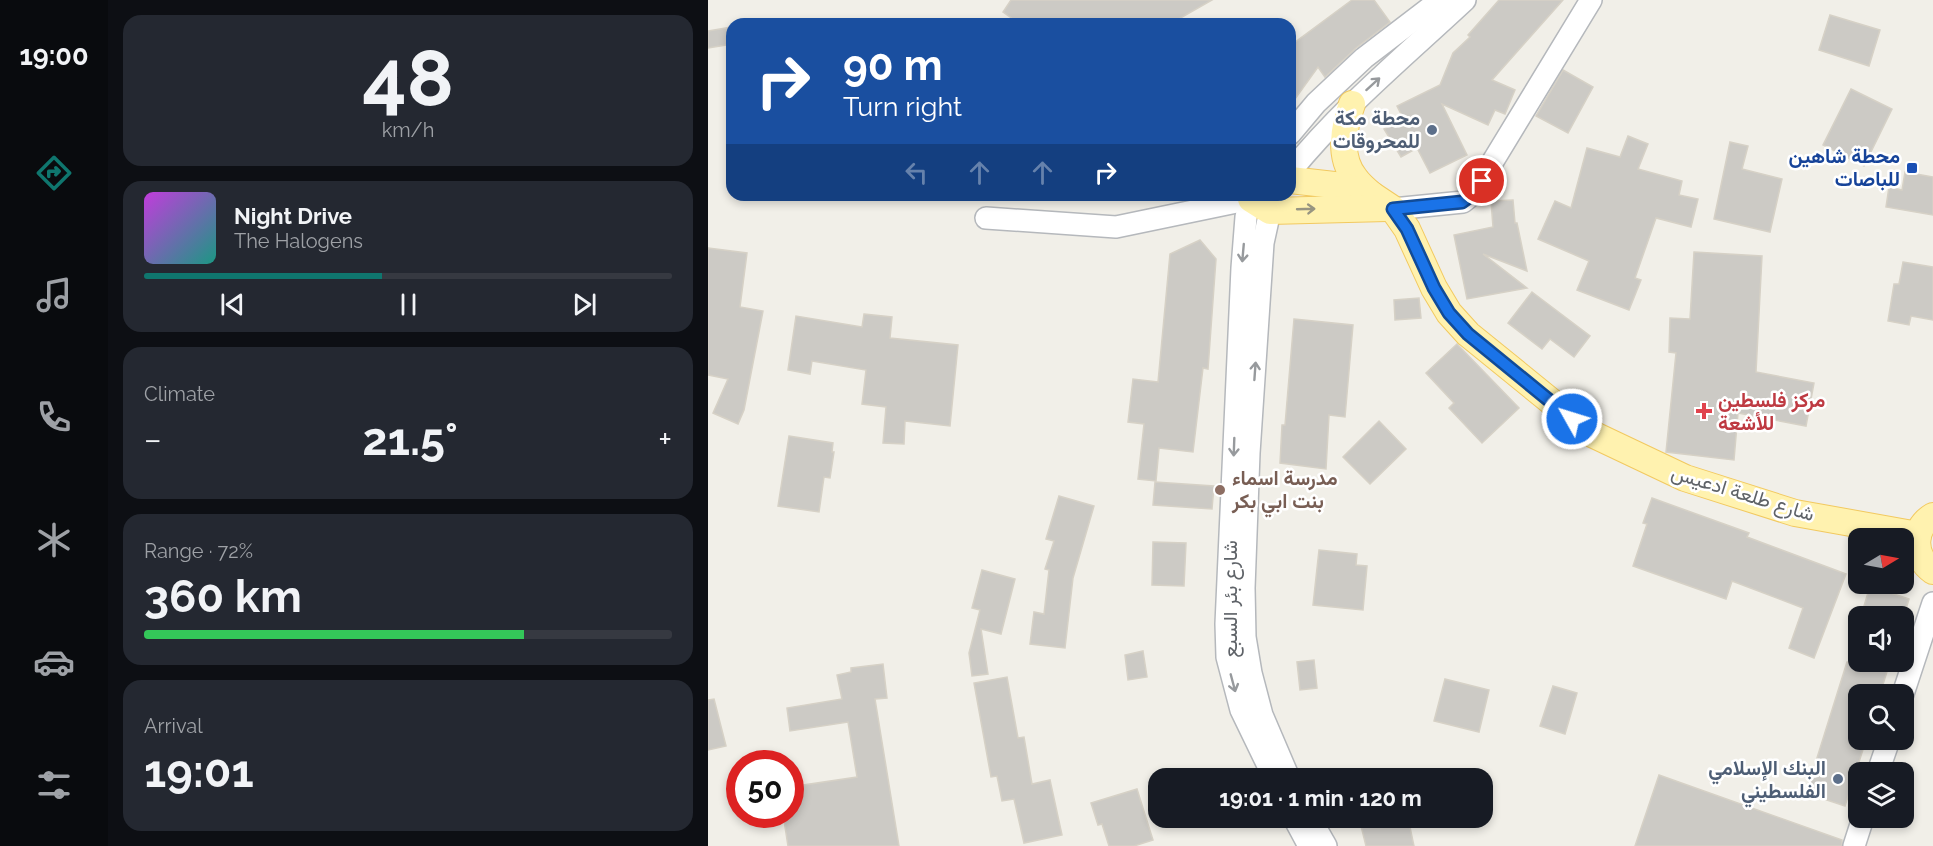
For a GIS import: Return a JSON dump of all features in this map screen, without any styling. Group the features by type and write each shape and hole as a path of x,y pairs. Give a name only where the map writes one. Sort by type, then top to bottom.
{"main road":[{"name":"شارع طلعة ادعيس","path":"1352,104 1345,123 1347,165 1354,178 1383,202 1407,229 1434,288 1449,313 1468,334 1590,433 1685,478 1795,513 1925,525"},
{"path":"1296,181 1344,186 1383,202"},
{"path":"1285,201 1364,208 1383,202"},
{"path":"1925,525 1917,545 1918,554 1933,571"}],"street":[{"path":"1296,127 1316,103 1364,58 1440,0"},
{"path":"1296,165 1352,104 1466,0"},
{"path":"1383,202 1462,202 1473,194 1591,0"},
{"path":"986,218 1116,227 1252,201"},
{"name":"شارع بئر السبع","path":"1260,201 1246,217 1226,624 1227,657 1241,710 1269,768"},
{"name":"شارع بئر السبع","path":"1262,201 1263,243 1249,453 1244,588 1245,637 1251,673 1262,715 1285,768"},
{"path":"1906,684 1933,603"},
{"path":"1299,828 1309,846"},
{"path":"1316,828 1326,846"},
{"path":"1854,846 1860,828"}],"building":[{"path":"1011,0 1212,0 1180,18 1012,18 1003,12"},
{"path":"1352,0 1374,0 1390,22 1356,48 1325,77 1318,67 1296,98 1296,42"},
{"path":"1499,0 1563,0 1492,80 1515,90 1505,114 1495,110 1488,125 1442,104 1467,155 1430,173 1417,148 1401,157 1384,129 1403,118 1397,106 1440,85 1453,53 1470,37 1468,35"},
{"path":"1830,15 1880,30 1869,66 1819,50"},
{"path":"726,28 726,45 708,48 708,31"},
{"path":"1563,70 1593,87 1568,133 1536,116"},
{"path":"1851,89 1892,109 1864,166 1823,145"},
{"path":"1628,136 1648,144 1638,169 1682,181 1679,195 1698,199 1691,227 1656,218 1635,278 1641,280 1629,310 1577,290 1589,261 1538,239 1555,201 1571,208 1587,148 1620,157"},
{"path":"1730,142 1748,146 1742,169 1782,179 1770,232 1714,219"},
{"path":"1905,172 1933,177 1933,215 1886,207 1889,187 1902,190"},
{"path":"1513,200 1515,223 1517,223 1527,271 1483,254 1527,288 1467,299 1454,235 1493,227 1491,201"},
{"path":"1200,240 1216,259 1208,369 1203,368 1193,452 1159,448 1156,481 1138,479 1144,424 1128,422 1133,379 1158,382 1170,254"},
{"path":"708,248 747,253 740,307 763,311 744,410 738,424 713,413 728,379 708,375"},
{"path":"1694,252 1762,256 1756,372 1814,383 1806,426 1738,413 1734,460 1666,452 1676,353 1669,352 1670,318 1690,319"},
{"path":"1903,262 1933,267 1933,320 1911,316 1909,325 1888,321 1894,284 1899,284"},
{"path":"1532,292 1590,336 1574,357 1550,339 1542,349 1508,323"},
{"path":"1419,298 1421,318 1395,320 1394,300"},
{"path":"864,314 892,317 890,338 958,345 950,426 905,421 904,444 883,443 886,407 862,404 866,370 812,361 810,374 788,370 796,316 862,327"},
{"path":"1294,319 1353,325 1345,417 1329,415 1326,469 1280,463"},
{"path":"1457,344 1519,408 1482,443 1449,408 1454,403 1426,373"},
{"path":"1379,421 1406,449 1370,484 1343,457"},
{"path":"789,436 833,443 830,478 824,477 819,512 778,506"},
{"path":"1155,482 1214,486 1212,509 1153,505"},
{"path":"1059,496 1094,506 1073,578 1065,648 1030,644 1034,612 1044,614 1049,570 1045,569 1054,541 1046,539"},
{"path":"1652,498 1749,533 1747,537 1846,574 1814,658 1789,648 1803,608 1732,581 1726,599 1633,566 1647,524 1643,523"},
{"path":"1153,542 1186,543 1184,586 1152,585"},
{"path":"1319,550 1357,554 1356,565 1367,566 1363,610 1313,605"},
{"path":"982,570 1015,579 1001,634 981,629 988,674 972,676 969,653 980,610 972,608"},
{"path":"1868,594 1894,594 1909,599 1907,606 1864,606"},
{"path":"1143,651 1147,677 1128,680 1125,655"},
{"path":"1314,660 1317,688 1300,690 1297,662"},
{"path":"1847,662 1848,672 1887,672 1883,684 1848,684 1848,750 1863,750 1859,762 1848,762 1848,797 1845,806 1806,793"},
{"path":"883,664 887,698 875,699 899,846 788,846 785,828 804,828 804,785 857,777 848,722 790,731 787,708 842,699 837,675 851,672 851,668"},
{"path":"1007,677 1018,738 1024,737 1032,784 1050,780 1062,835 1024,843 1014,799 1002,801 997,776 991,777 974,683"},
{"path":"1445,679 1489,690 1479,732 1434,721"},
{"path":"1553,686 1577,693 1565,734 1540,726"},
{"path":"714,699 726,746 708,750 708,700"},
{"path":"1659,775 1842,840 1842,846 1635,846"},
{"path":"1137,789 1153,840 1134,846 1109,846 1102,824 1098,825 1091,803"},
{"path":"1362,828 1410,828 1414,846 1366,846"}],"place":[{"name":"محطة مكة للمحروقات","path":"1432,130"},
{"name":"محطة شاهين للباصات","path":"1912,168"},
{"name":"مركز فلسطين للأشعة","path":"1704,411"},
{"name":"مدرسة اسماء بنت ابي بكر","path":"1220,490"},
{"name":"البنك الإسلامي الفلسطيني","path":"1838,779"}],"route":[{"path":"1482,181 1473,194 1462,202 1393,209 1407,229 1434,288 1449,313 1468,334 1572,419"}]}
